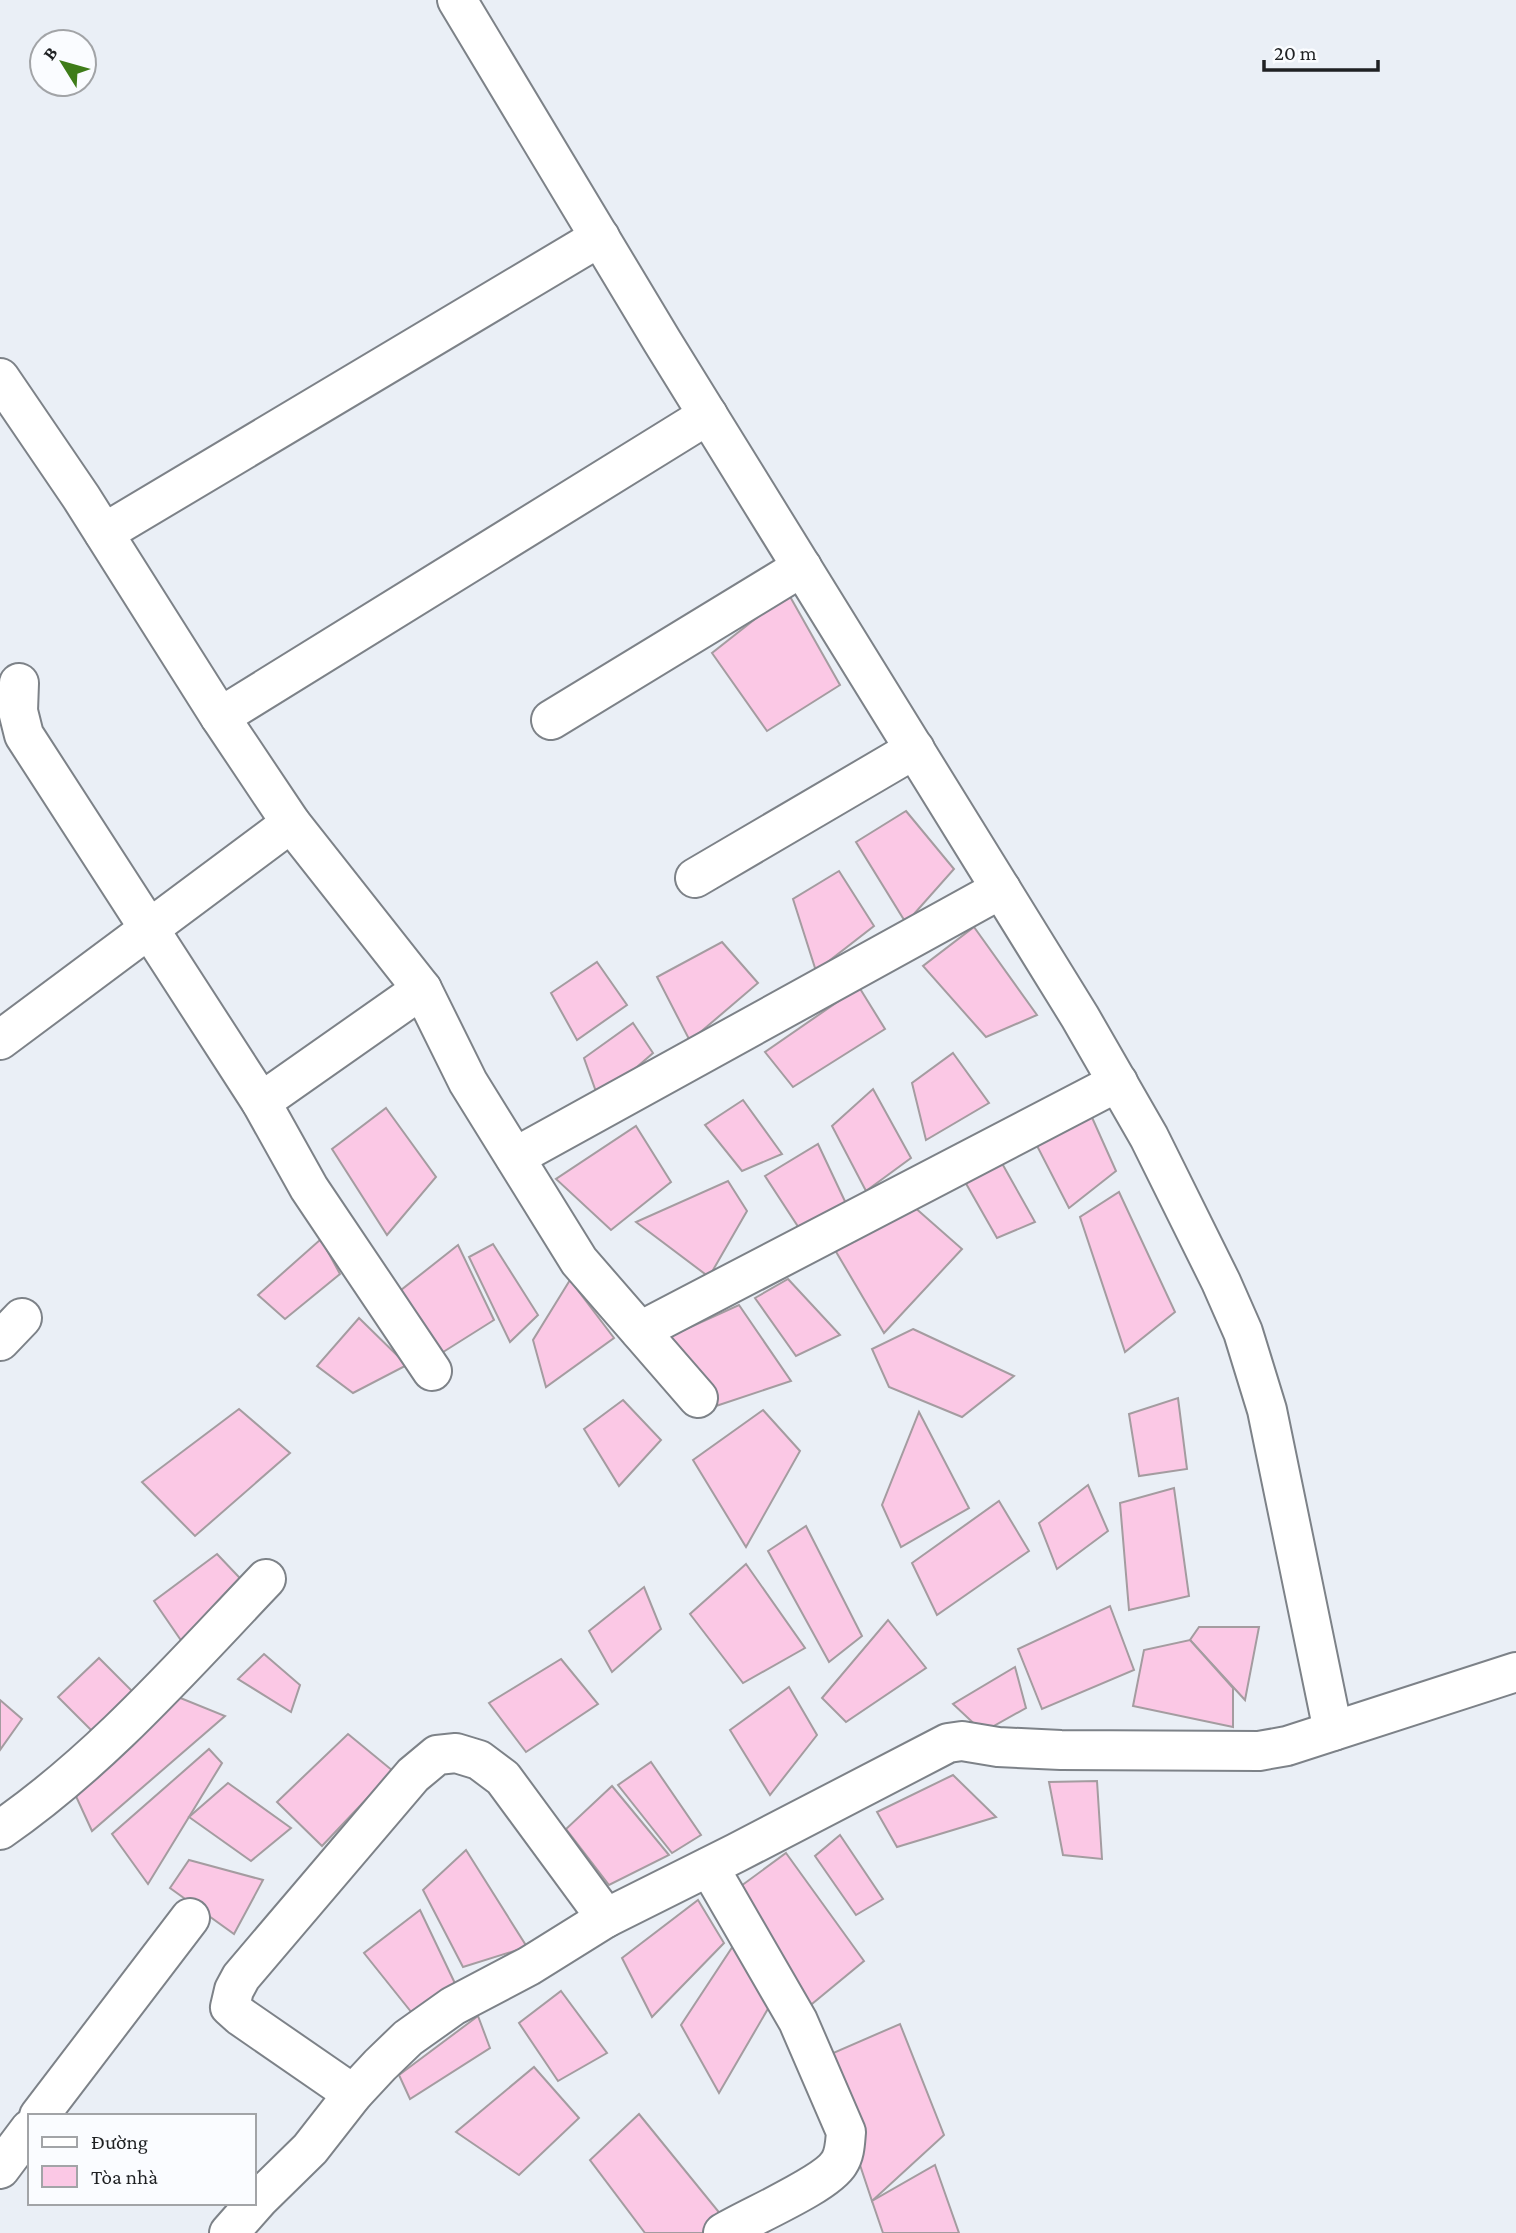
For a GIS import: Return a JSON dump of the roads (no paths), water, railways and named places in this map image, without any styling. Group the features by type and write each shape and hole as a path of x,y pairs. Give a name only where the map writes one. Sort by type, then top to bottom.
{"street":[{"path":"457,0 708,415 1080,1017 1149,1137 1222,1282 1243,1332 1267,1410 1333,1731"},
{"path":"103,533 600,237"},
{"path":"0,379 290,823 422,989 468,1082 579,1261 698,1398"},
{"path":"220,717 708,415"},
{"path":"551,720 802,567"},
{"path":"19,683 18,711 24,735 261,1102 309,1188 432,1371"},
{"path":"695,878 915,749"},
{"path":"0,1041 290,823"},
{"path":"515,1157 1001,889"},
{"path":"261,1102 422,989"},
{"path":"639,1331 1118,1082"},
{"path":"0,1830 60,1786 145,1705 266,1579"},
{"path":"256,2202 310,2149 353,2094 408,2038 453,2006 529,1966 606,1918 948,1743 962,1741 998,1747 1061,1750 1259,1751 1287,1746 1516,1672"},
{"path":"353,2094 240,2016 230,2007 234,1990 241,1978 414,1775 437,1755 456,1753 479,1760 503,1778 606,1918"},
{"path":"709,1867 798,2021 846,2132 845,2150 839,2165 822,2180 723,2233"},
{"path":"41,2114 190,1918"},
{"path":"0,2169 28,2132"},
{"path":"229,2233 254,2205"}]}
